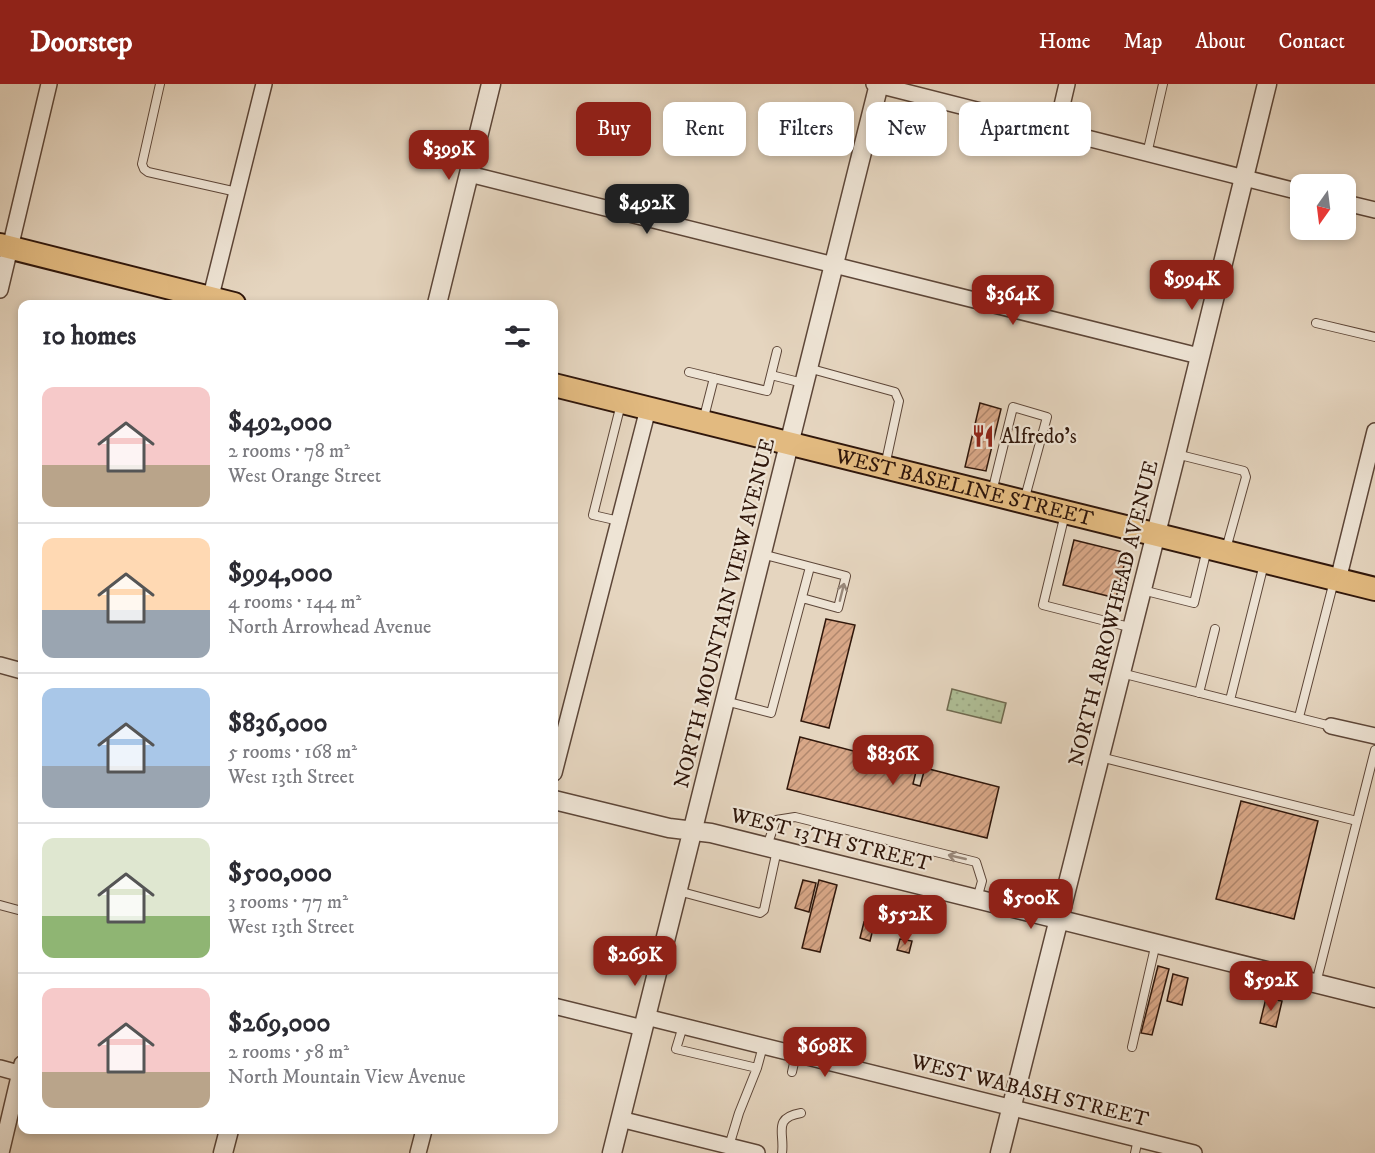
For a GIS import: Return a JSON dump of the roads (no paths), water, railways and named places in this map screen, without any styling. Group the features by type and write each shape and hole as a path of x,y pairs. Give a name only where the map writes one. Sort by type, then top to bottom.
{"main road":[{"path":"5,247 203,300"},
{"name":"WEST BASELINE STREET","path":"558,386 1375,589"}],"street":[{"path":"0,290 5,247 49,84"},
{"path":"210,300 264,84"},
{"path":"438,300 491,84"},
{"path":"877,84 959,106"},
{"name":"NORTH MOUNTAIN VIEW AVENUE","path":"612,1153 834,265 877,84"},
{"path":"1063,102 1068,84"},
{"name":"NORTH ARROWHEAD AVENUE","path":"1000,1153 1267,84"},
{"path":"1091,140 1290,189"},
{"path":"469,174 1199,356"},
{"path":"1356,205 1375,210"},
{"path":"558,757 648,409"},
{"path":"1336,580 1375,431"},
{"path":"0,665 18,670"},
{"path":"1331,726 1375,736"},
{"name":"WEST 13TH STREET","path":"558,801 669,828 711,832 1375,998"},
{"name":"WEST WABASH STREET","path":"558,1007 644,1022 683,1026 1012,1108 1137,1146 1194,1153"},
{"path":"0,1068 18,1070"},
{"path":"1,1153 18,1087"},
{"path":"620,1119 757,1153"},
{"path":"223,1153 228,1134"},
{"path":"418,1153 423,1134"}],"lane":[{"path":"160,84 142,164 144,169 148,172 237,192"},
{"path":"1148,154 1163,84"},
{"path":"1316,323 1375,337"},
{"path":"689,372 767,391 777,351"},
{"path":"771,375 806,376 895,392 899,401 884,467"},
{"path":"703,422 714,378"},
{"path":"619,521 593,515 622,402"},
{"path":"992,494 1012,407 1047,417 1024,502"},
{"path":"1142,590 1194,603 1246,477 1244,471 1176,454"},
{"path":"1065,512 1043,605 1132,628"},
{"path":"762,554 846,576 838,608 802,598"},
{"path":"1230,700 1265,562"},
{"path":"725,701 771,713 810,567"},
{"path":"1299,717 1336,580"},
{"path":"1199,693 1215,629"},
{"path":"1121,674 1331,726"},
{"path":"1316,983 1375,750"},
{"path":"1100,757 1357,821"},
{"path":"677,891 760,913 764,910 776,820 795,817 976,862 982,881 977,898"},
{"path":"0,905 18,910"},
{"path":"1132,1047 1156,943"},
{"path":"683,1026 676,1049 757,1068"},
{"path":"729,1146 764,1046"},
{"path":"792,1072 796,1054"},
{"path":"782,1153 781,1129 784,1120 790,1115 801,1113"}],"place":[{"name":"Alfredo's","path":"983,436"}]}
